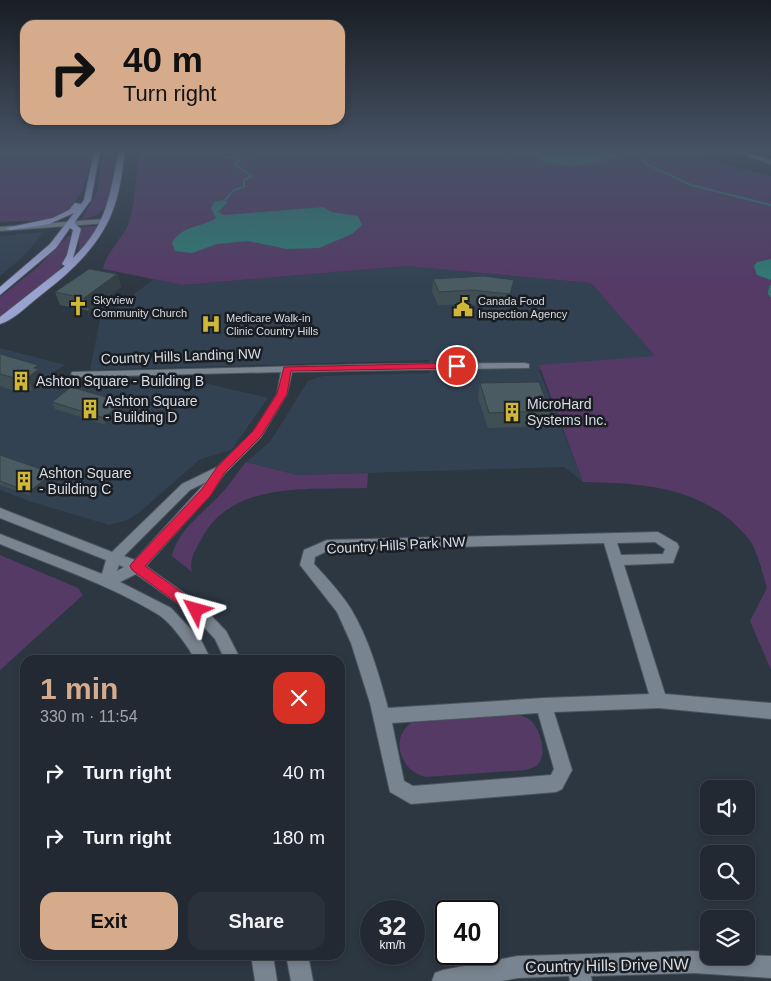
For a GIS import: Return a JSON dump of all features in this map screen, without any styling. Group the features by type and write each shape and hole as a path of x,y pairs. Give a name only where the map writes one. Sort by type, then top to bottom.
{"main road":[{"path":"10,228 53,220 68,215 82,197"},
{"path":"0,292 40,259 70,224 88,197"},
{"path":"0,321 61,273 92,242 104,221 112,197"},
{"path":"61,273 71,255 75,240 77,229 70,224"}],"street":[{"path":"0,229 104,221"},
{"name":"Country Hills Landing NW","path":"76,374 525,366"},
{"path":"107,582 137,566 206,492 221,470 257,434 274,410 282,394 287,369"},
{"path":"107,582 114,558 186,487 221,470"},
{"path":"0,513 137,566 196,610 220,635 230,655"},
{"name":"Country Hills Park NW","path":"544,706 563,770 556,783 410,795 396,786 384,716 350,622 320,580 306,565 309,554 327,545 658,537 672,547 668,559 617,560"},
{"path":"609,538 659,701"},
{"path":"0,539 107,582 166,612 196,645 201,655"},
{"path":"384,716 659,701 771,711"},
{"path":"263,960 266,981"},
{"path":"298,960 302,981"},
{"name":"Country Hills Drive NW","path":"443,981 518,967 579,973 694,962 771,967"}],"shaded area":[{"path":"0,197 79,197 67,211 53,218 0,222"},
{"path":"94,197 110,197 101,212 93,217 82,219"},
{"path":"771,197 771,670 750,621 767,588 751,542 731,521 713,508 673,491 629,484 583,482 539,365 655,356 591,283 405,266 183,285 103,269 107,257 128,225 134,198"},
{"path":"223,200 228,202 218,212 224,215 324,207 331,212 358,216 362,225 352,234 319,248 287,249 248,241 217,244 192,253 175,251 172,243 176,237 186,230 216,218 211,208 214,202"},
{"path":"97,226 97,229 78,251 81,227"},
{"path":"44,232 24,256 0,276 0,236"},
{"path":"68,236 72,236 64,262 59,270 0,318 0,297 39,266"},
{"path":"771,259 771,280 757,275 754,266 757,262"},
{"path":"405,266 591,283 656,357 539,370 583,482 564,467 297,475 246,462 270,442 308,381 323,376 430,373 429,360 90,370 100,320 154,279 183,285"},
{"path":"0,348 65,365 53,373 51,384 58,390 94,383 205,383 268,398 232,449 199,460 140,512 127,520 109,525 29,501 0,490"},
{"path":"246,462 297,475 368,473 367,488 274,492 252,498 231,507 214,521 201,540 192,559 192,572 172,556 179,538 191,523 223,492"},
{"path":"0,555 78,588 83,595 0,670"},
{"path":"518,714 532,722 538,731 542,743 540,761 531,768 526,770 426,777 417,774 404,762 399,746 404,730 411,723"}],"building":[{"path":"89,269 117,274 84,298 55,292"},
{"path":"484,276 514,280 510,294 471,290 439,292 433,279"},
{"path":"0,354 38,365 34,368 39,369 28,377 23,376 18,379 0,374"},
{"path":"539,382 550,411 489,413 480,383"},
{"name":"Ashton Square - Building D","path":"71,387 123,402 104,418 52,402"},
{"name":"Ashton Square - Building C","path":"0,455 52,473 29,492 0,481"}],"waterway":[{"path":"225,200 228,197"},
{"path":"738,197 771,205"},
{"path":"771,286 769,293 771,296"}],"place":[{"name":"Skyview Community Church","path":"78,306"},
{"name":"Canada Food Inspection Agency","path":"463,307"},
{"name":"Medicare Walk-in Clinic Country Hills","path":"211,324"},
{"name":"Ashton Square - Building B","path":"21,381"},
{"name":"Ashton Square - Building D","path":"90,409"},
{"name":"MicroHard Systems Inc.","path":"512,412"},
{"name":"Ashton Square - Building C","path":"24,481"}],"route":[{"path":"196,610 137,566 206,492 221,470 257,434 274,410 282,394 286,382 287,369 457,366"}]}
